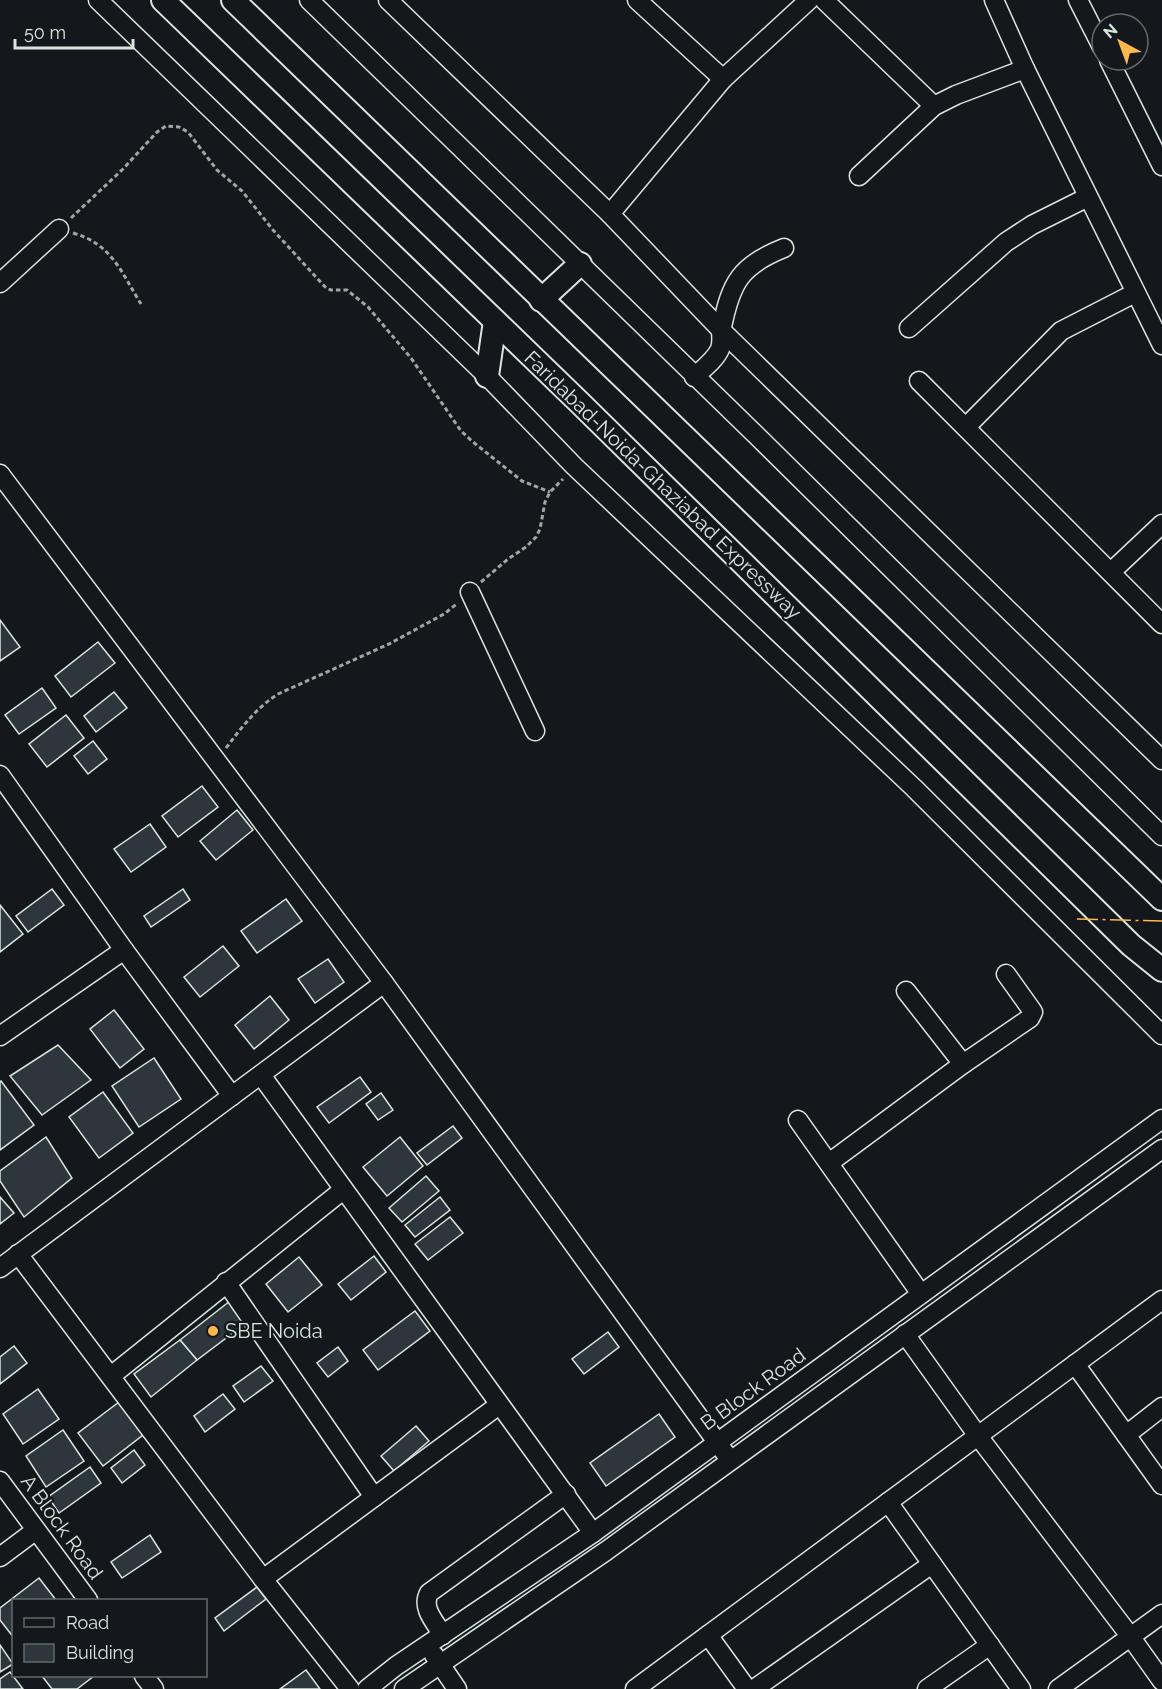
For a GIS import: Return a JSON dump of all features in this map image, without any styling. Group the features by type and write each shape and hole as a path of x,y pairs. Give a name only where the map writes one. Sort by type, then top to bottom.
{"main road":[{"name":"Faridabad-Noida-Ghaziabad Expressway","path":"163,0 580,403 1131,945 1162,970"},
{"path":"232,0 1162,900"},
{"path":"542,300 580,264"},
{"path":"487,375 495,321"}],"street":[{"path":"98,0 487,375 574,466 914,788 1162,1035"},
{"path":"309,0 1162,836"},
{"path":"388,0 610,214 721,330 1161,756"},
{"path":"637,0 723,79"},
{"path":"610,214 723,79 809,0"},
{"path":"824,0 934,106"},
{"path":"994,0 1025,69 1162,345"},
{"path":"1078,0 1090,24"},
{"path":"859,177 934,106 956,95 1025,69"},
{"path":"1115,72 1162,166"},
{"path":"909,328 1006,242 1032,225 1088,197"},
{"path":"0,283 59,230"},
{"path":"694,377 719,351 728,299 736,281 760,258 784,248"},
{"path":"966,428 1061,331 1136,292"},
{"path":"919,381 1162,624"},
{"path":"0,474 384,983 730,1460"},
{"path":"1111,572 1162,524"},
{"path":"470,592 535,731"},
{"path":"0,775 124,950 232,1096"},
{"path":"1,1033 124,950"},
{"path":"829,1163 1032,1015 1031,1009 1006,974"},
{"path":"0,1268 384,983"},
{"path":"906,991 963,1064"},
{"path":"261,1075 593,1533"},
{"name":"B Block Road","path":"367,1689 396,1666 593,1533 1162,1119"},
{"path":"798,1120 921,1294"},
{"path":"396,1666 409,1687 606,1551 1162,1149"},
{"path":"111,1376 343,1190"},
{"path":"18,1254 263,1579 350,1689"},
{"path":"226,1282 374,1497"},
{"path":"635,1689 1162,1300"},
{"path":"905,1334 978,1436 1162,1681"},
{"path":"1075,1364 1162,1485"},
{"path":"263,1579 499,1405"},
{"path":"1126,1435 1162,1407"},
{"name":"A Block Road","path":"0,1481 87,1599"},
{"path":"457,1689 440,1664 425,1600 429,1593 566,1494"},
{"path":"888,1502 1021,1689"},
{"path":"0,1557 36,1530"},
{"path":"754,1689 932,1564"},
{"path":"1058,1689 1162,1614"},
{"path":"708,1635 747,1689"},
{"path":"927,1689 990,1645"},
{"path":"145,1677 154,1689"}],"path":[{"path":"59,230 123,169 157,132 166,126 179,127 188,132 217,170 242,191 273,230 326,288 347,290 368,307 411,358 461,431 522,481 550,492"},
{"path":"59,230 88,237 109,252 141,304"},
{"path":"215,761 255,711 266,702 278,694 389,644 444,614 494,570 526,547 536,537 540,528 545,502 550,492 574,466"}],"building":[{"path":"0,620 20,647 0,661"},
{"path":"98,642 115,663 71,697 55,676"},
{"path":"42,688 56,708 19,734 5,715"},
{"path":"114,692 127,708 96,732 84,716"},
{"path":"66,715 84,738 47,767 29,744"},
{"path":"93,741 107,759 88,774 74,756"},
{"path":"202,786 218,807 178,837 162,816"},
{"path":"237,810 253,830 216,860 200,841"},
{"path":"150,824 166,847 131,872 114,849"},
{"path":"52,889 64,905 28,932 16,916"},
{"path":"183,889 190,900 151,927 144,916"},
{"path":"286,899 302,921 257,953 241,931"},
{"path":"0,905 23,934 0,952"},
{"path":"223,946 239,966 200,997 184,977"},
{"path":"328,959 344,982 315,1003 298,979"},
{"path":"270,996 289,1020 254,1049 235,1025"},
{"path":"114,1010 144,1049 120,1068 90,1029"},
{"path":"58,1045 91,1080 42,1115 10,1076"},
{"path":"154,1058 181,1099 139,1127 112,1086"},
{"path":"360,1077 371,1092 329,1123 317,1107"},
{"path":"0,1082 34,1125 0,1150"},
{"path":"103,1092 133,1133 99,1158 69,1117"},
{"path":"381,1093 393,1110 378,1120 366,1104"},
{"path":"453,1126 462,1138 427,1165 417,1153"},
{"path":"46,1137 72,1178 24,1217 0,1181 0,1171"},
{"path":"400,1137 423,1166 387,1196 363,1167"},
{"path":"426,1176 439,1191 402,1222 389,1208"},
{"path":"0,1197 14,1213 0,1224"},
{"path":"440,1197 450,1210 415,1237 405,1225"},
{"path":"450,1217 463,1233 428,1260 415,1244"},
{"path":"374,1256 386,1272 351,1300 338,1284"},
{"path":"299,1257 322,1285 288,1312 266,1284"},
{"name":"SBE Noida","path":"230,1301 246,1323 197,1360 180,1340"},
{"path":"415,1311 430,1331 378,1370 363,1350"},
{"path":"608,1332 619,1347 584,1374 572,1359"},
{"path":"180,1340 197,1360 151,1397 134,1374"},
{"path":"14,1346 27,1363 0,1384 0,1357"},
{"path":"338,1347 348,1361 328,1377 317,1363"},
{"path":"261,1366 273,1381 244,1402 233,1386"},
{"path":"38,1389 59,1419 23,1444 3,1414"},
{"path":"223,1394 235,1409 205,1432 194,1416"},
{"path":"119,1402 143,1435 103,1466 78,1433"},
{"path":"659,1414 675,1437 606,1486 590,1463"},
{"path":"416,1426 429,1441 394,1471 381,1456"},
{"path":"63,1430 84,1461 46,1487 26,1456"},
{"path":"134,1450 145,1465 122,1483 111,1468"},
{"path":"90,1467 101,1483 59,1513 48,1497"},
{"path":"150,1535 161,1552 122,1578 111,1562"},
{"path":"39,1578 55,1599 12,1599 12,1635 0,1620 0,1608"},
{"path":"257,1587 266,1599 224,1631 215,1618"},
{"path":"0,1645 12,1665 0,1672"},
{"path":"306,1670 320,1689 280,1689"},
{"path":"10,1672 23,1689 0,1689 0,1679"},
{"path":"43,1677 93,1677 77,1689 52,1689"}],"power":[{"path":"1077,919 1162,921"}],"place":[{"name":"SBE Noida","path":"213,1331"}]}
